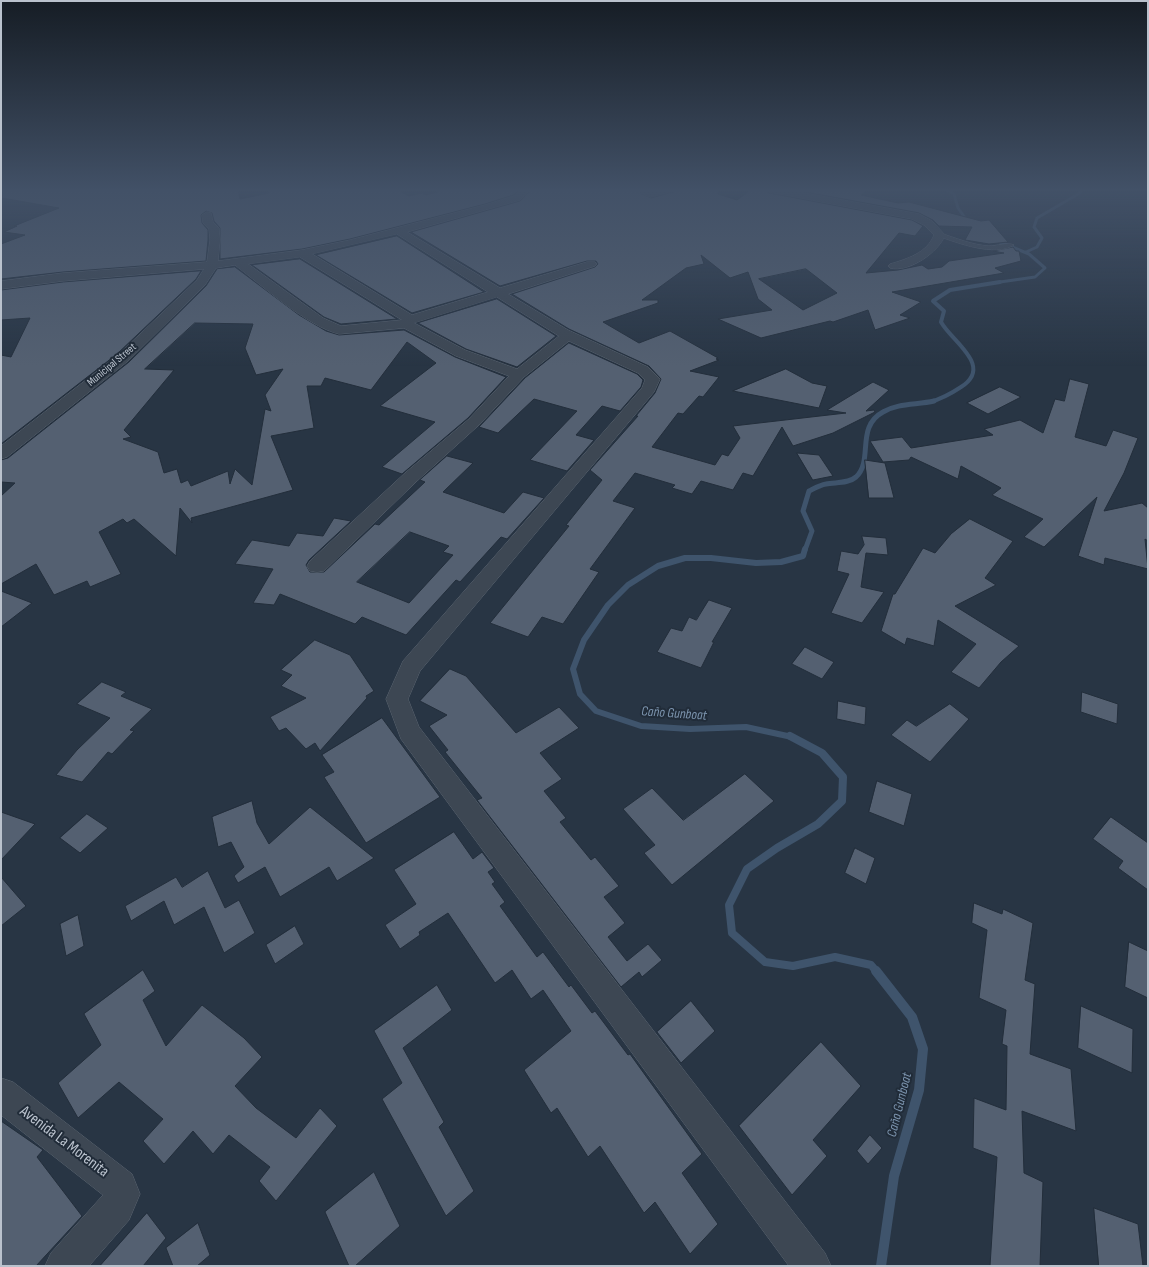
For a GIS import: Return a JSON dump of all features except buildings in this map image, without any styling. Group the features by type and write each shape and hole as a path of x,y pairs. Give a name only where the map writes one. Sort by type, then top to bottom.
{"street":[{"path":"212,265 214,248"},
{"path":"1,285 63,277 212,265 302,253 323,248"},
{"path":"427,248 568,335 643,370 653,379 649,388 411,667 397,699 409,732 812,1266"},
{"path":"894,266 906,264 930,248"},
{"path":"302,253 408,322 435,342 486,364 519,374"},
{"path":"237,261 318,321 339,330 408,322 501,294 591,264"},
{"name":"Municipal Street","path":"1,454 123,358 201,282 212,265"},
{"path":"317,566 411,477 474,422 519,374 568,335"},
{"name":"Avenida La Morenita","path":"1,1094 120,1186 122,1194 110,1215 64,1266"}],"waterway":[{"name":"Caño Gunboat","path":"1000,282 1035,277 1045,268 1029,254 1015,248"},
{"name":"Caño Gunboat","path":"1026,252 1035,248"},
{"name":"Caño Gunboat","path":"932,401 946,396 961,387 970,379 973,371 972,362 968,354 946,330 941,322 944,311 933,301 950,290 1000,282"},
{"name":"Caño Gunboat","path":"993,283 1000,282"},
{"name":"Caño Gunboat","path":"805,550 812,531 803,511 809,491 822,485 845,482 856,477 864,462 867,435 870,426 875,418 883,412 895,407 932,401"},
{"name":"Caño Gunboat","path":"792,737 746,727 690,729 641,726 596,711 580,694 573,669 584,640 608,605 628,585 658,566 685,558 711,558 756,563 781,562 803,556 805,549"},
{"name":"Caño Gunboat","path":"792,737 822,753 843,777 842,801 818,824 777,848 747,869 729,905 732,933 765,962 793,966 835,957 871,965 877,972"},
{"name":"Caño Gunboat","path":"876,971 912,1017 923,1049 919,1090 894,1176 881,1266"}]}
